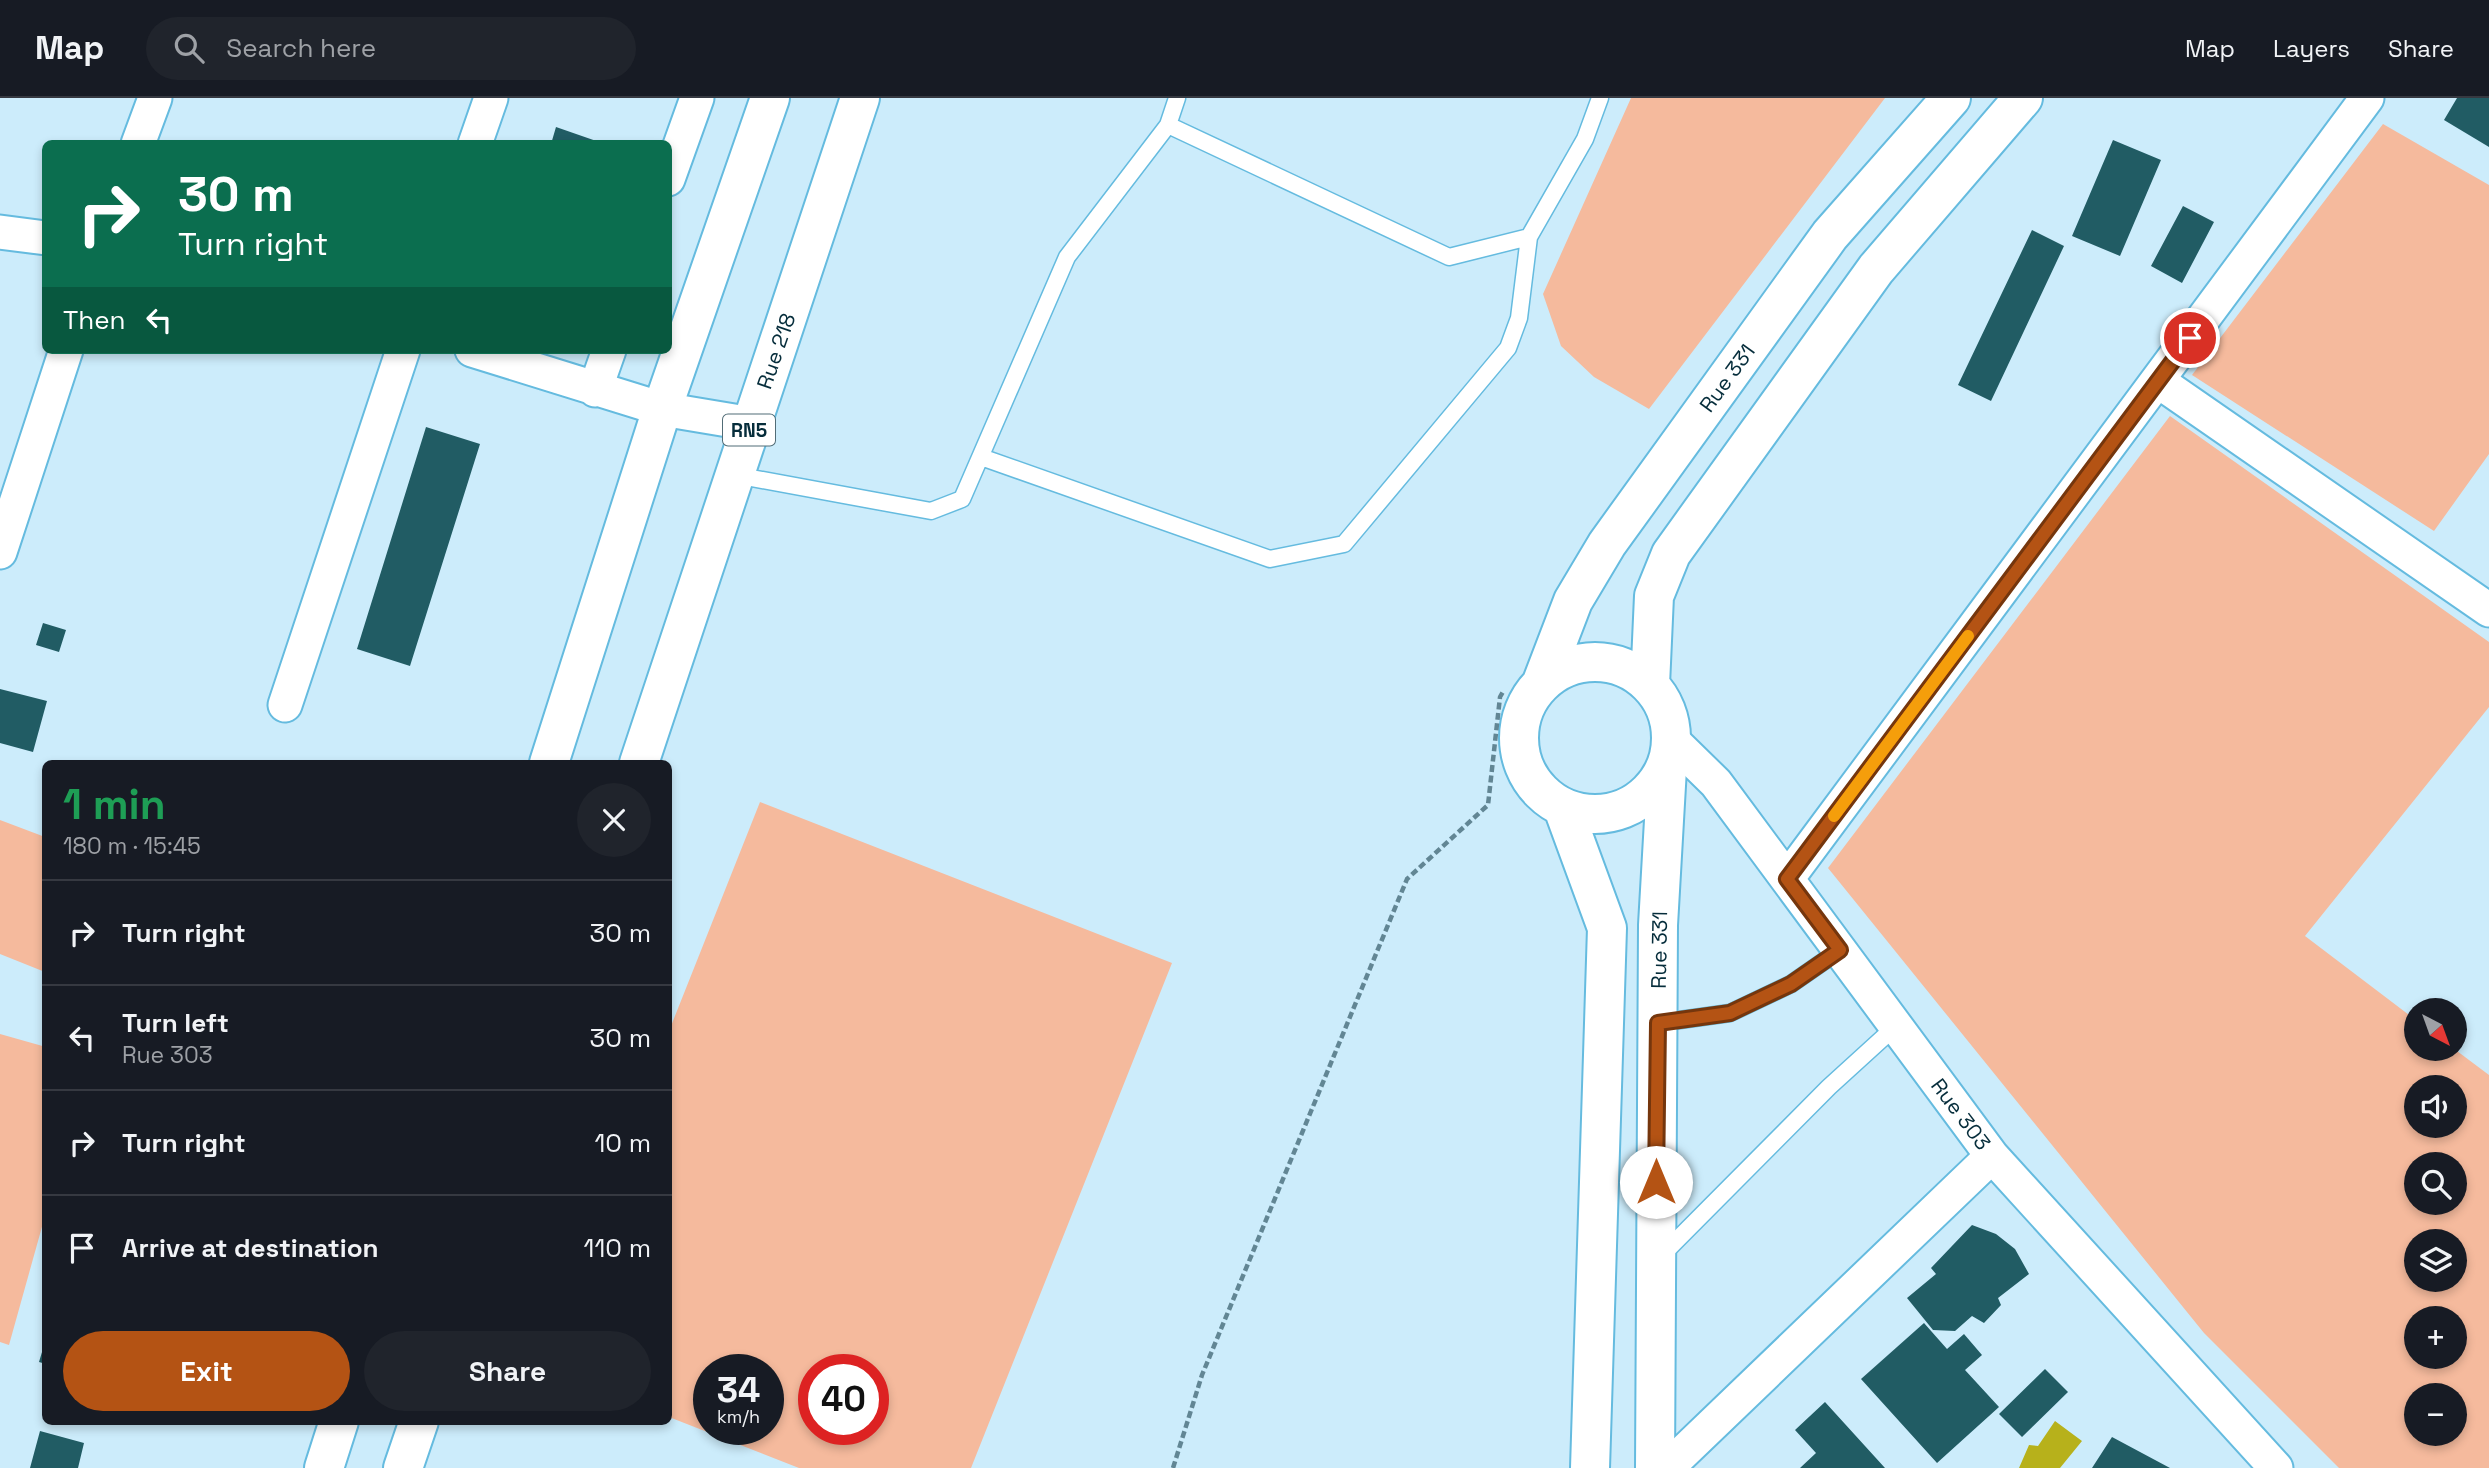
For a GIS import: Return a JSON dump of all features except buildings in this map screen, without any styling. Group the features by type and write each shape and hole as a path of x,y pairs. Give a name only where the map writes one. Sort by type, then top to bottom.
{"main road":[{"path":"550,760 662,409 770,98"},
{"name":"Rue 218","path":"640,760 860,98"},
{"name":"Rue 331","path":"1524,684 1607,544 1830,235 1951,98"},
{"path":"1650,685 1654,596 1671,554 1876,269 2023,98"},
{"path":"1597,662 1626,668 1650,685 1666,710 1669,753 1646,793 1621,809 1592,814 1563,808 1539,790 1523,765 1518,736 1525,707 1524,684 1567,666 1597,662"},
{"name":"Rue 331","path":"1655,1468 1658,925 1669,753"},
{"path":"1563,808 1607,928 1590,1468"},
{"path":"324,1468 338,1425"},
{"path":"403,1468 418,1425"}],"street":[{"path":"139,140 155,98"},
{"path":"476,140 492,98"},
{"path":"672,168 697,98"},
{"path":"1787,879 2367,98"},
{"path":"0,232 42,237"},
{"path":"0,552 65,354"},
{"path":"285,705 402,354"},
{"path":"484,354 662,409 751,424"},
{"path":"595,390 608,354"},
{"path":"2158,381 2489,610"},
{"name":"Rue 303","path":"1669,753 1716,783 1992,1156 2276,1468"},
{"path":"1667,1468 1992,1156"}],"lane":[{"path":"735,475 931,511 962,499 1067,257 1168,125 1177,98"},
{"path":"981,457 1270,559 1344,544 1508,348 1519,317 1529,237 1585,139 1600,98"},
{"path":"1168,125 1449,257 1529,237"},
{"path":"1658,1023 1730,1013 1791,984 1840,950"},
{"path":"1656,1262 1829,1087 1896,1026"}],"path":[{"path":"1173,1468 1202,1375 1407,879 1488,805 1500,697 1524,684"}],"shaded area":[{"path":"1631,98 1885,98 1649,409 1594,377 1561,346 1543,294"},
{"path":"2383,124 2489,185 2489,454 2434,531 2192,375"},
{"path":"2170,416 2489,642 2489,707 2305,936 2404,1011 2404,1061 2468,1059 2489,1075 2489,1468 2339,1468 2204,1333 1828,868"},
{"path":"760,802 1172,963 971,1468 799,1468 740,1445 784,1445 784,1354 693,1354 693,1426 672,1418 672,1023"},
{"path":"0,820 42,836 42,971 0,954"},
{"path":"0,1034 42,1046 42,1227 9,1345 0,1342"},
{"path":"2055,1421 2082,1441 2060,1468 2019,1468 2029,1445 2038,1446"}],"slow traffic":[{"path":"1834,816 1968,636"}],"route":[{"path":"1656,1182 1658,1023 1730,1013 1791,984 1840,950 1787,879 2190,338"}]}
